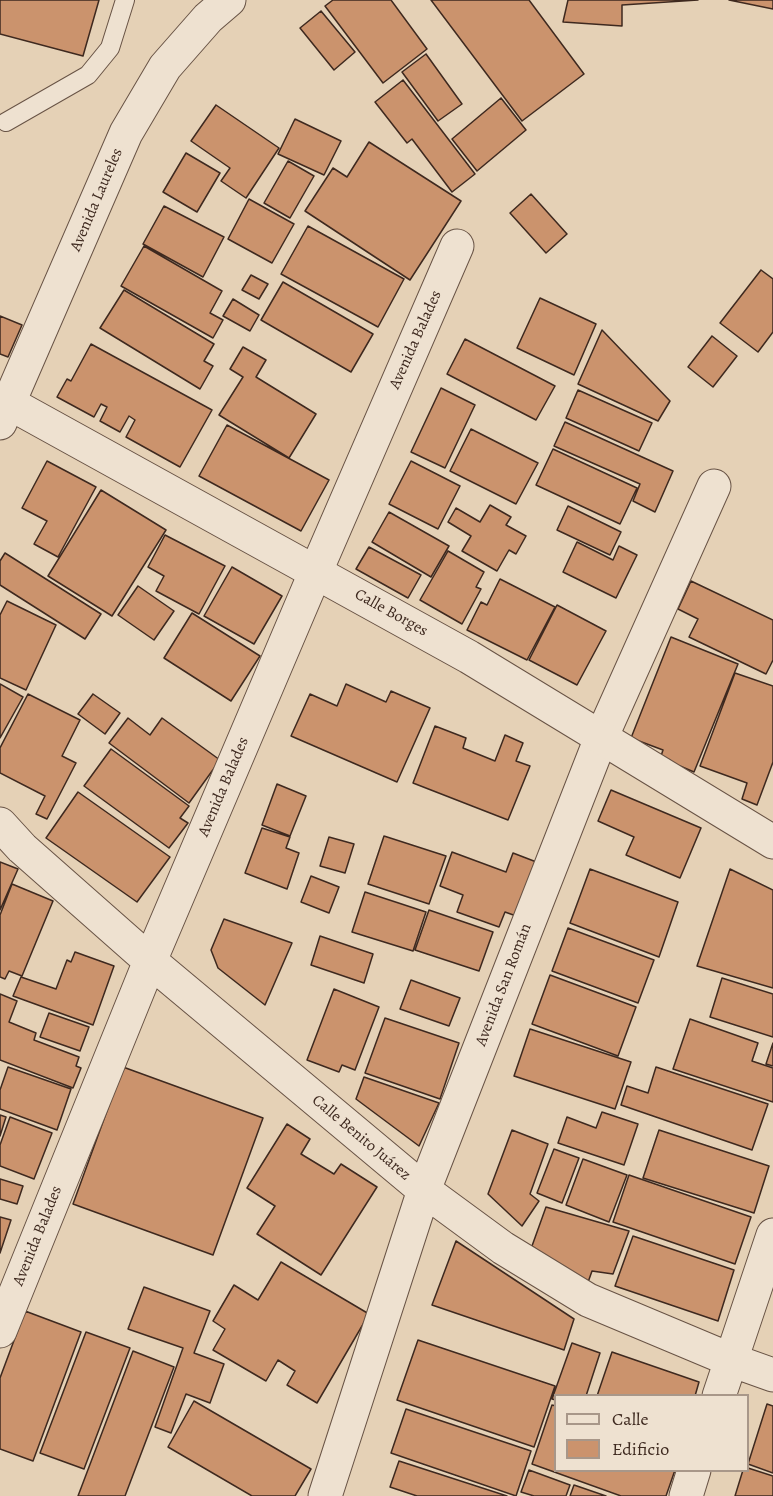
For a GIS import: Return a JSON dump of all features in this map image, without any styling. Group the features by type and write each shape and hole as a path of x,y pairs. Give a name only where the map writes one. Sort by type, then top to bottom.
{"street":[{"name":"Avenida Laureles","path":"3,409 126,133 165,67 208,18 230,0"},
{"name":"Avenida Balades","path":"0,1331 150,961 457,246"},
{"name":"Calle Borges","path":"3,409 316,571 469,657 773,842"},
{"name":"Avenida San Román","path":"325,1496 424,1190 601,738 714,486"},
{"name":"Calle Benito Juárez","path":"0,824 22,848 150,961 424,1190 503,1248 588,1300 731,1360 773,1374"},
{"path":"719,1394 773,1235"},
{"path":"686,1496 693,1472"}],"lane":[{"path":"6,122 88,75 110,48 125,0"}],"building":[{"path":"0,0 99,0 83,56 0,34"},
{"path":"333,0 391,0 427,49 383,83 325,6"},
{"path":"431,0 529,0 584,74 522,121"},
{"path":"568,0 698,0 622,5 622,26 563,22"},
{"path":"729,0 773,0 773,9"},
{"path":"321,11 355,52 334,70 300,28"},
{"path":"426,54 462,104 438,121 402,72"},
{"path":"403,80 475,174 452,192 412,139 407,143 375,102"},
{"path":"501,98 526,130 477,171 452,139"},
{"path":"216,105 279,148 246,198 221,181 230,168 191,141"},
{"path":"295,119 341,141 324,175 278,154"},
{"path":"369,142 461,201 410,280 305,211 333,168 347,177"},
{"path":"186,153 220,173 197,212 163,192"},
{"path":"288,161 314,176 290,218 264,203"},
{"path":"531,194 567,234 546,253 510,213"},
{"path":"249,199 294,224 272,263 228,239"},
{"path":"164,206 224,237 203,277 143,244"},
{"path":"308,226 404,279 378,327 281,274"},
{"path":"144,246 222,291 210,313 223,320 213,338 121,286"},
{"path":"761,270 773,279 773,332 758,352 720,323"},
{"path":"251,275 268,284 259,299 242,290"},
{"path":"283,282 373,334 351,372 261,320"},
{"path":"124,290 214,344 204,361 213,366 200,389 100,328"},
{"path":"540,298 596,324 574,375 517,348"},
{"path":"233,299 259,315 250,331 223,316"},
{"path":"0,316 22,325 8,357 0,354"},
{"path":"602,330 670,401 658,421 578,384"},
{"path":"712,336 737,356 713,387 688,367"},
{"path":"465,339 555,386 536,420 447,374"},
{"path":"91,344 212,410 180,467 126,437 135,420 129,416 120,432 100,421 107,407 101,404 94,417 57,397 67,379 71,381"},
{"path":"243,347 266,360 256,377 316,414 289,458 219,415 243,377 230,369"},
{"path":"441,388 475,405 445,468 411,452"},
{"path":"578,390 652,423 639,451 566,418"},
{"path":"565,422 673,471 655,512 633,501 640,484 554,446"},
{"path":"227,425 329,480 301,531 199,476"},
{"path":"471,429 538,463 516,504 450,471"},
{"path":"553,449 637,488 620,524 536,485"},
{"path":"47,461 96,487 58,557 34,544 47,521 22,508"},
{"path":"411,461 460,486 438,529 389,504"},
{"path":"101,490 166,530 112,616 48,576"},
{"path":"490,505 511,517 506,525 526,536 516,554 509,550 497,571 462,551 471,536 448,522 456,508 480,522"},
{"path":"568,506 621,532 610,555 557,530"},
{"path":"389,512 449,546 431,577 372,542"},
{"path":"165,535 225,566 199,614 156,591 164,576 148,567"},
{"path":"577,542 613,560 619,546 637,555 616,598 563,572"},
{"path":"369,547 421,575 408,598 356,569"},
{"path":"448,551 484,572 476,587 481,589 462,624 420,600"},
{"path":"5,553 101,614 85,639 0,585 0,561"},
{"path":"232,567 282,596 254,644 204,616"},
{"path":"500,579 555,607 527,660 467,630 481,602 487,605"},
{"path":"691,581 773,620 773,660 766,674 689,637 698,619 678,609"},
{"path":"138,586 174,611 154,640 118,615"},
{"path":"7,601 56,625 26,690 0,678 0,615"},
{"path":"557,605 606,631 577,685 529,660"},
{"path":"192,613 260,656 231,701 164,658"},
{"path":"671,637 738,664 694,772 680,766 678,772 667,767 670,760 661,756 663,750 631,738"},
{"path":"735,673 773,686 773,762 757,805 742,799 747,783 700,766"},
{"path":"0,684 23,697 0,738"},
{"path":"346,684 386,702 391,691 430,708 397,782 291,736 310,694 337,706"},
{"path":"28,694 80,720 62,756 76,763 47,819 36,814 45,796 0,773 0,748"},
{"path":"93,694 120,713 105,734 78,714"},
{"path":"128,718 150,735 162,718 220,760 189,803 109,743"},
{"path":"435,726 466,738 463,748 495,761 505,735 523,743 516,761 530,766 508,820 413,783"},
{"path":"111,749 189,806 180,818 188,823 169,848 84,786"},
{"path":"277,784 306,796 290,836 262,825"},
{"path":"611,790 701,828 680,878 626,855 634,837 598,821"},
{"path":"78,792 170,857 137,902 46,838"},
{"path":"262,828 290,837 286,848 299,853 287,889 245,873"},
{"path":"384,836 446,856 429,904 368,884"},
{"path":"329,837 354,844 345,873 320,866"},
{"path":"452,852 506,872 513,853 539,863 519,917 505,912 499,927 457,912 463,895 440,886"},
{"path":"0,862 18,869 0,910"},
{"path":"590,869 678,902 659,957 570,923"},
{"path":"730,869 773,890 773,988 697,966"},
{"path":"311,876 339,887 329,913 301,902"},
{"path":"12,884 53,901 22,976 9,971 5,979 0,977 0,915"},
{"path":"365,892 426,912 413,951 352,932"},
{"path":"429,910 493,932 479,971 415,950"},
{"path":"224,919 292,943 265,1005 218,968 211,950"},
{"path":"568,928 654,960 638,1003 552,971"},
{"path":"320,936 373,954 364,983 311,965"},
{"path":"75,952 114,966 93,1025 13,996 21,977 56,989 67,960 71,962"},
{"path":"550,975 636,1007 618,1056 532,1024"},
{"path":"722,978 773,994 773,1037 710,1017"},
{"path":"411,980 460,998 449,1026 400,1009"},
{"path":"334,989 379,1007 355,1070 342,1065 339,1072 307,1060"},
{"path":"0,994 17,1001 9,1022 36,1033 34,1040 79,1057 76,1066 81,1068 73,1088 0,1060"},
{"path":"49,1013 89,1027 80,1051 40,1037"},
{"path":"385,1018 459,1043 440,1099 365,1073"},
{"path":"690,1019 758,1043 752,1061 773,1068 773,1102 673,1069"},
{"path":"530,1029 631,1062 615,1109 514,1076"},
{"path":"773,1043 773,1066 766,1064"},
{"path":"8,1067 71,1089 57,1130 0,1109 0,1090"},
{"path":"123,1067 263,1118 213,1255 73,1204"},
{"path":"656,1067 768,1104 752,1150 621,1105 627,1086 648,1093"},
{"path":"364,1077 439,1103 419,1146 356,1099"},
{"path":"602,1112 638,1124 624,1165 558,1143 567,1117 596,1128"},
{"path":"0,1115 6,1117 0,1136"},
{"path":"10,1117 52,1133 34,1179 0,1166 0,1145"},
{"path":"287,1124 310,1139 301,1154 334,1174 341,1164 377,1187 321,1275 257,1234 275,1206 247,1188"},
{"path":"512,1130 548,1144 530,1194 539,1201 522,1226 488,1194"},
{"path":"659,1130 769,1166 754,1213 643,1178"},
{"path":"554,1149 579,1158 562,1203 537,1193"},
{"path":"583,1159 627,1175 609,1222 566,1205"},
{"path":"629,1175 751,1217 735,1264 613,1222"},
{"path":"0,1179 23,1186 17,1204 0,1199"},
{"path":"546,1207 629,1231 613,1274 592,1271 586,1288 532,1246"},
{"path":"0,1217 11,1220 0,1253"},
{"path":"633,1236 734,1270 718,1321 615,1286"},
{"path":"456,1241 574,1319 564,1350 432,1305"},
{"path":"281,1262 369,1314 317,1403 287,1385 295,1371 278,1360 266,1381 213,1350 225,1329 213,1321 234,1285 258,1300"},
{"path":"144,1287 210,1311 194,1353 224,1364 210,1403 186,1394 171,1433 155,1427 183,1348 128,1329"},
{"path":"25,1311 81,1332 33,1461 0,1449 0,1378"},
{"path":"86,1332 130,1348 84,1469 40,1453"},
{"path":"418,1340 555,1386 534,1447 397,1400"},
{"path":"572,1343 600,1353 587,1394 554,1394 554,1400 552,1399"},
{"path":"133,1351 174,1367 125,1496 78,1496"},
{"path":"612,1352 699,1382 696,1394 598,1394"},
{"path":"194,1401 311,1469 295,1496 252,1496 168,1447"},
{"path":"767,1404 773,1406 773,1473 749,1464"},
{"path":"552,1405 554,1406 554,1472 532,1464"},
{"path":"406,1409 531,1451 516,1496 391,1453"},
{"path":"399,1461 507,1496 417,1496 390,1487"},
{"path":"749,1468 773,1476 773,1496 735,1496 742,1472 749,1472"},
{"path":"529,1470 570,1485 566,1496 534,1496 521,1492"},
{"path":"554,1472 674,1472 666,1496 621,1496"},
{"path":"574,1485 606,1496 570,1496"}]}
